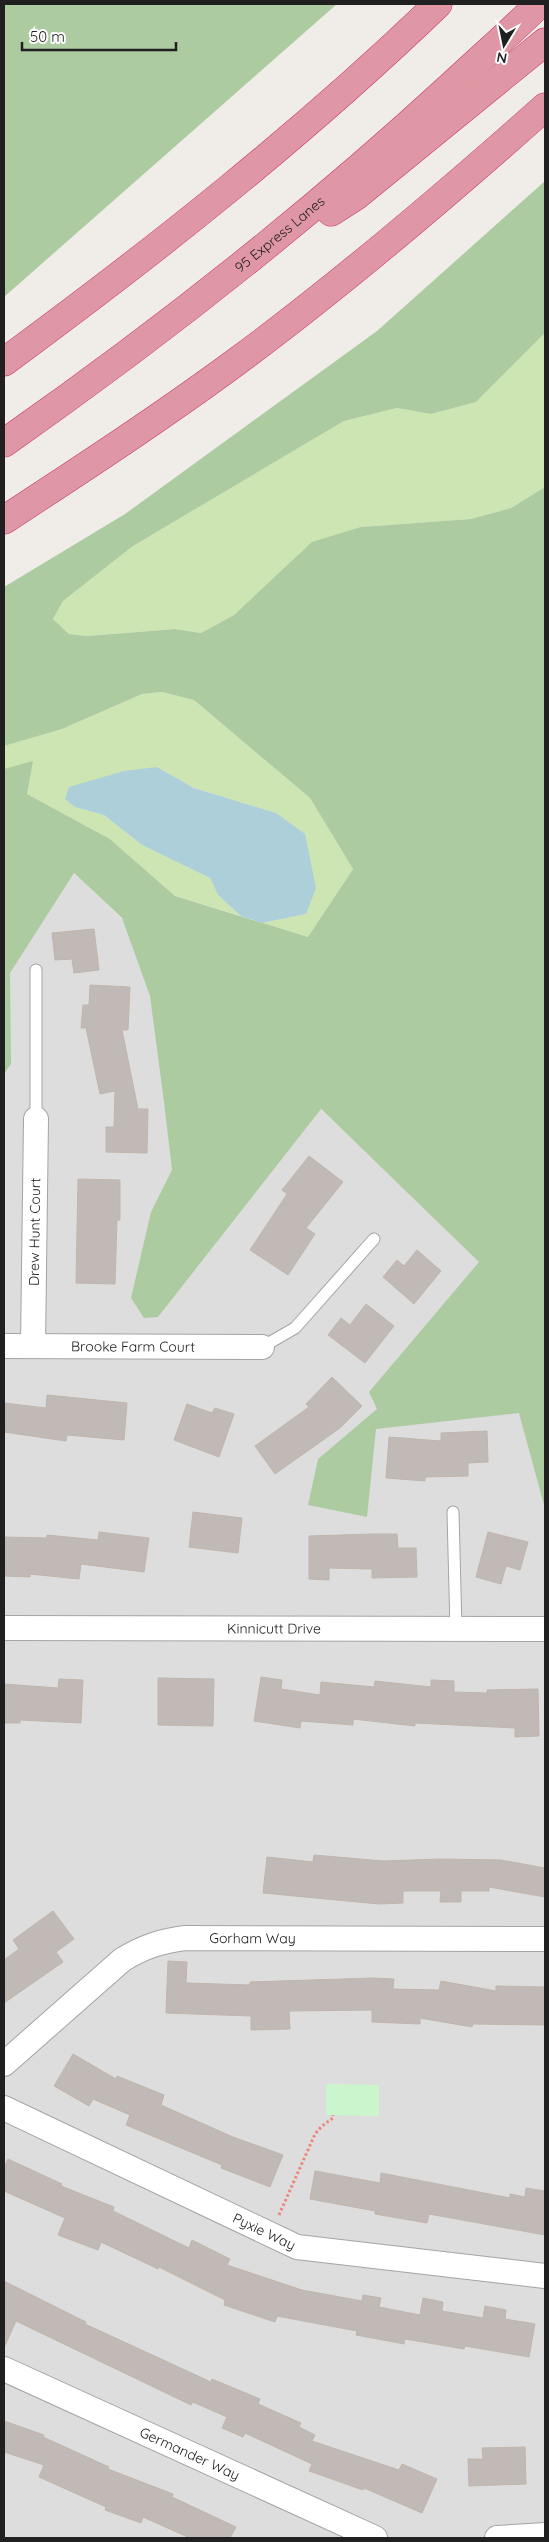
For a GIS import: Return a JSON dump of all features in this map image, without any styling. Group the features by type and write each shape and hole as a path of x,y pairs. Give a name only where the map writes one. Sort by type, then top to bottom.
{"highway":[{"path":"4,362 101,290 234,184 307,123 438,4"},
{"name":"95 Express Lanes","path":"4,443 180,313 279,236 398,135 539,4"},
{"path":"180,313 356,196 545,42"},
{"path":"4,520 148,425 236,362 343,280 454,188 545,107"}],"street":[{"name":"Drew Hunt Court","path":"33,1346 36,1119"},
{"name":"Brooke Farm Court","path":"4,1346 262,1347"},
{"name":"Kinnicutt Drive","path":"4,1628 545,1628"},
{"name":"Gorham Way","path":"4,2064 122,1960 141,1948 162,1941 185,1938 545,1939"},
{"name":"Pyxie Way","path":"4,2108 305,2249 545,2276"},
{"name":"Germander Way","path":"4,2369 375,2538"},
{"path":"497,2538 545,2535"}],"lane":[{"path":"36,970 36,1119"},
{"path":"262,1347 295,1328 374,1239"},
{"path":"453,1512 456,1629"}],"path":[{"path":"270,2234 315,2134 322,2126 334,2118 334,2115"}],"shaded area":[{"path":"4,850 74,873 480,1262 545,1509 545,2538 4,2538"}],"green space":[{"path":"4,4 337,4 4,297"},
{"path":"545,181 545,333 476,402 431,414 397,408 344,421 133,546 63,601 53,619 69,634 87,636 175,629 201,633 234,615 312,542 361,527 471,519 511,508 545,487 545,1509 519,1413 376,1429 367,1517 308,1505 318,1459 377,1409 369,1392 479,1262 321,1109 158,1317 144,1318 131,1298 151,1212 172,1170 150,996 122,918 74,873 10,973 11,1064 4,1074 4,769 33,761 27,794 110,839 175,896 308,937 353,869 310,798 194,700 162,692 142,694 62,729 4,746 4,587 125,514 377,331"},
{"path":"545,333 545,487 511,508 471,519 361,527 273,580 234,615 201,633 175,629 87,636 69,634 53,619 63,601 133,546 344,421 397,408 431,414 476,402"},
{"path":"162,692 194,700 310,798 353,869 308,937 262,923 306,914 276,813 194,788 157,767 75,807 104,815 142,845 210,878 218,895 241,916 175,896 110,839 27,794 4,769 4,746 62,729 142,694"},
{"path":"326,2084 379,2085 379,2116 326,2115"}],"water":[{"path":"157,767 194,788 276,813 305,834 316,888 306,914 262,923 241,916 218,895 210,878 142,845 104,815 75,807 65,799 69,787 124,771"}],"building":[{"path":"94,929 99,970 74,973 72,959 55,960 52,933"},
{"path":"90,985 130,987 128,1030 122,1030 138,1109 148,1109 147,1153 106,1152 106,1127 114,1127 115,1091 100,1094 86,1028 81,1028 83,1005 89,1005"},
{"path":"309,1156 343,1182 306,1228 315,1234 288,1275 250,1250 287,1194 282,1190"},
{"path":"78,1179 120,1180 120,1220 117,1220 115,1284 76,1283"},
{"path":"417,1250 441,1271 414,1304 383,1277 397,1260 404,1266"},
{"path":"366,1304 394,1326 365,1363 328,1335 341,1318 350,1325"},
{"path":"332,1377 362,1406 340,1428 275,1474 255,1446 309,1407 306,1404"},
{"path":"47,1395 127,1403 124,1440 67,1435 66,1441 4,1432 4,1403 46,1408"},
{"path":"187,1404 212,1413 215,1408 234,1414 219,1457 174,1440"},
{"path":"487,1431 488,1462 468,1463 468,1476 425,1477 425,1481 386,1478 389,1437 441,1441 441,1433"},
{"path":"193,1512 242,1518 238,1553 189,1547"},
{"path":"99,1532 149,1538 144,1572 81,1564 79,1579 30,1574 30,1577 4,1576 4,1537 46,1538 47,1535 98,1540"},
{"path":"488,1532 528,1542 520,1570 506,1566 501,1584 476,1577"},
{"path":"397,1534 398,1548 416,1548 417,1577 372,1578 372,1569 329,1568 329,1580 309,1579 309,1536"},
{"path":"261,1677 282,1680 281,1689 320,1695 321,1682 374,1687 375,1681 431,1687 431,1680 454,1681 454,1692 487,1693 487,1690 538,1689 539,1736 515,1737 515,1728 415,1723 415,1726 353,1719 353,1725 301,1721 300,1728 254,1721"},
{"path":"158,1678 214,1679 213,1726 158,1725"},
{"path":"59,1679 83,1680 81,1723 20,1720 20,1723 4,1723 4,1684 58,1688"},
{"path":"314,1855 383,1861 441,1859 501,1860 545,1868 545,1897 489,1887 489,1891 461,1891 461,1902 440,1902 441,1891 403,1891 403,1903 379,1904 263,1893 267,1857 313,1862"},
{"path":"53,1911 74,1939 56,1952 63,1962 4,2003 4,1960 19,1949 13,1940"},
{"path":"168,1961 187,1962 186,1983 250,1985 250,1982 373,1978 394,1979 393,1989 439,1990 441,1981 496,1991 496,1986 545,1987 545,2025 473,2024 472,2027 420,2018 420,2024 372,2022 372,2010 289,2011 290,2029 251,2030 251,2016 166,2013"},
{"path":"73,2054 116,2079 117,2076 164,2095 161,2105 233,2137 283,2155 270,2187 221,2168 222,2165 126,2125 130,2115 93,2099 89,2106 54,2086"},
{"path":"8,2159 62,2184 61,2186 114,2207 113,2211 189,2248 192,2240 230,2259 227,2265 302,2290 362,2301 363,2295 381,2298 379,2307 420,2315 423,2298 443,2302 442,2311 483,2318 485,2306 506,2310 505,2319 535,2324 529,2357 465,2346 464,2349 405,2339 404,2344 356,2335 357,2331 277,2316 275,2322 224,2305 225,2300 159,2267 158,2269 101,2242 98,2250 58,2235 65,2218 4,2191 4,2168"},
{"path":"315,2171 380,2183 381,2173 510,2198 510,2194 525,2197 526,2188 545,2191 545,2235 429,2214 427,2223 375,2214 375,2211 310,2199"},
{"path":"4,2281 86,2322 85,2324 211,2382 212,2379 260,2399 258,2404 301,2423 299,2427 315,2435 312,2441 399,2470 402,2464 437,2479 422,2513 364,2488 363,2490 309,2471 312,2464 245,2433 243,2437 222,2428 227,2417 193,2402 191,2405 16,2321 4,2348"},
{"path":"4,2421 44,2435 43,2437 109,2467 108,2469 173,2494 172,2497 236,2527 230,2538 190,2538 143,2517 141,2523 105,2510 106,2507 39,2477 44,2465 4,2452"},
{"path":"525,2447 526,2484 469,2486 468,2459 483,2459 482,2448"}]}
